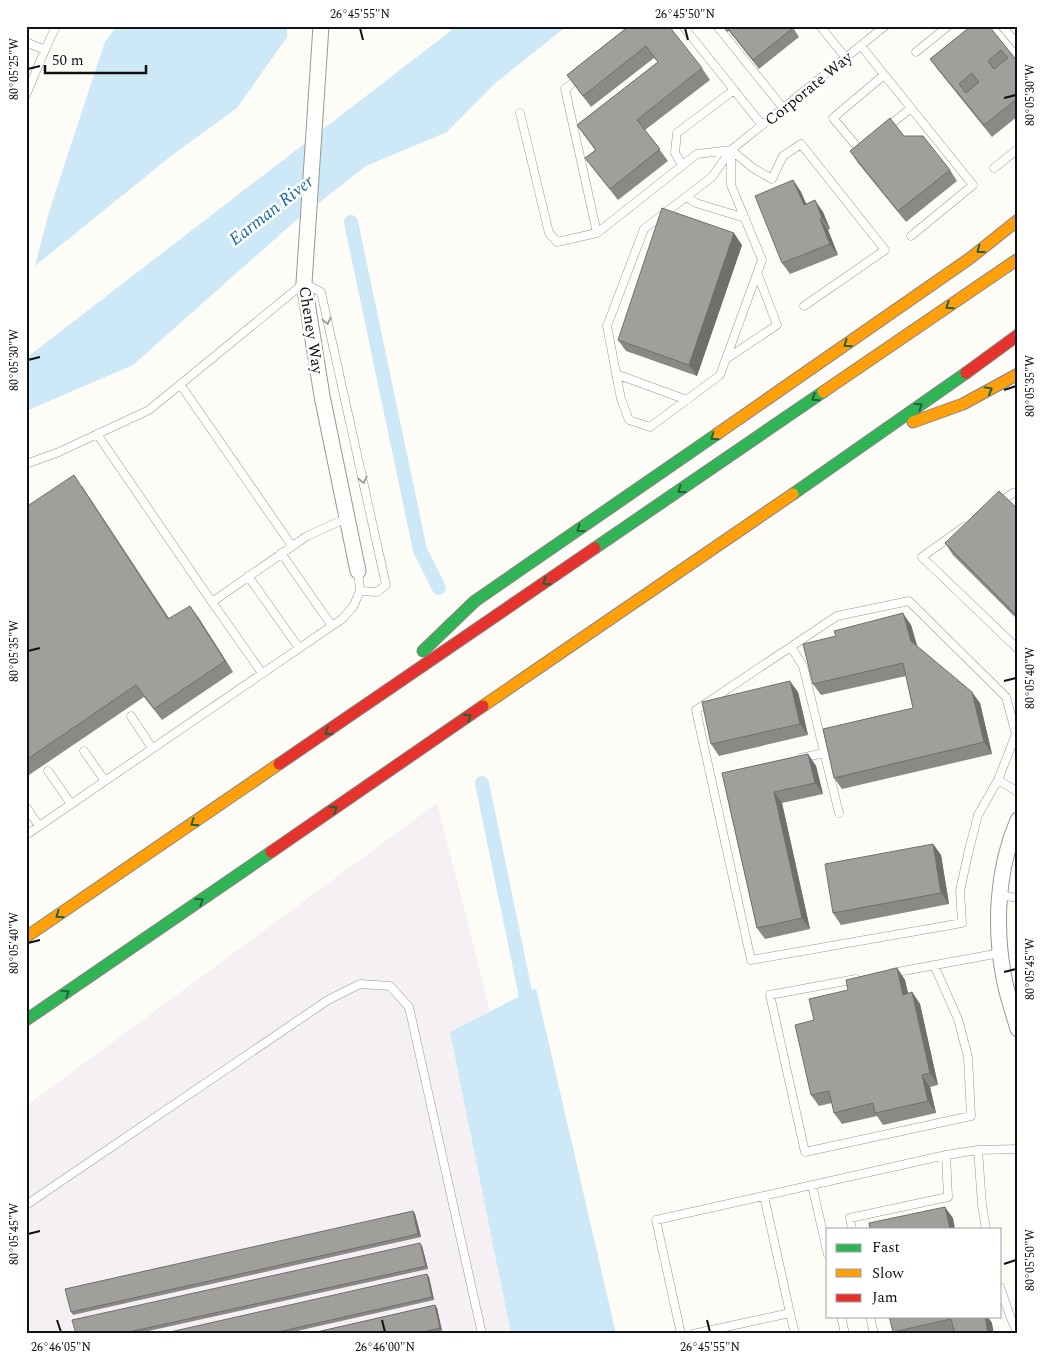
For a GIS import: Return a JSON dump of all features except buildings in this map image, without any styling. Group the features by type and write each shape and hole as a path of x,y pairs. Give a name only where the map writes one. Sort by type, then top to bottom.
{"highway":[{"path":"368,704 475,601 968,259 1018,220"},
{"path":"26,937 1018,259"},
{"path":"26,1020 879,435 1018,335"},
{"path":"879,435 962,404 1018,374"}],"street":[{"name":"Cheney Way","path":"321,26 304,283 322,396 358,571"},
{"path":"1018,820 1006,857 998,924 1004,979 1018,1030"}],"lane":[{"path":"26,96 56,26"},
{"path":"683,26 762,125"},
{"path":"717,26 783,108"},
{"path":"820,26 846,58"},
{"name":"Corporate Way","path":"686,197 712,177 731,150 885,26"},
{"path":"916,52 948,26"},
{"path":"1002,26 1018,45"},
{"path":"26,42 45,50"},
{"path":"860,46 973,186 911,236"},
{"path":"588,70 565,89 597,233"},
{"path":"874,138 859,149 833,118 884,75"},
{"path":"682,165 675,153 677,133 734,90"},
{"path":"881,132 911,108"},
{"path":"520,113 549,233 557,242 597,233 696,154 731,150 753,168 772,179 783,156 801,144 885,250 804,306"},
{"path":"994,168 1018,149"},
{"path":"731,150 732,185 762,260 758,275 720,375 650,427 629,420 621,398 607,326 644,230 686,197 696,203 745,218"},
{"path":"726,359 777,325 758,275"},
{"path":"26,464 59,452 149,410 304,283 321,292 386,584 377,592 360,591"},
{"path":"616,374 687,400"},
{"path":"180,384 292,546"},
{"path":"97,434 262,673"},
{"path":"990,508 1013,492 1018,492"},
{"path":"212,602 307,536 347,518"},
{"path":"968,524 922,557 1018,649"},
{"path":"281,553 332,626"},
{"path":"26,834 342,619 353,607 360,591 358,571"},
{"path":"248,576 299,648"},
{"path":"909,601 1006,697 1016,734 998,780 978,815 960,892 962,923 751,960 696,710 791,647 838,616 909,601"},
{"path":"791,647 803,666 839,813"},
{"path":"131,716 152,748"},
{"path":"84,751 105,781"},
{"path":"796,759 824,753"},
{"path":"48,771 71,804"},
{"path":"711,779 720,777"},
{"path":"998,780 1018,792"},
{"path":"26,807 39,826"},
{"path":"1000,895 1018,898"},
{"path":"886,974 1000,953"},
{"path":"866,977 770,994 805,1152 971,1116 968,1057 958,1019 934,965"},
{"path":"26,1204 328,1000 360,984 390,986 409,1008 482,1334"},
{"path":"681,1334 656,1220 946,1154 978,1150 1018,1149"},
{"path":"978,1150 982,1206 986,1228"},
{"path":"852,1228 850,1218 948,1196 946,1154"},
{"path":"812,1185 826,1246"},
{"path":"764,1196 795,1334"},
{"path":"1002,1293 1018,1334"},
{"path":"693,1334 790,1313"},
{"path":"841,1318 845,1334"},
{"path":"870,1318 874,1334"}],"shaded area":[{"path":"437,803 490,1011 450,1032 511,1334 26,1334 26,1106"}],"water":[{"path":"117,26 287,26 287,37 237,108 171,156 35,266 49,212 105,42"},
{"name":"Earman River","path":"457,26 567,26 494,84 447,132 366,166 293,223 133,365 26,411 26,356 30,355"},
{"path":"536,988 616,1334 511,1334 450,1032"}],"waterway":[{"path":"351,222 420,550 439,588"},
{"path":"482,783 529,1011"}],"traffic: fast":[{"path":"793,494 966,373"},
{"path":"595,548 823,392"},
{"path":"423,651 475,601 717,434"},
{"path":"26,1020 271,852"}],"traffic: slow":[{"path":"717,434 969,259 1018,220"},
{"path":"823,392 1018,259"},
{"path":"913,422 963,404 1018,374"},
{"path":"483,706 793,494"},
{"path":"26,937 279,764"}],"traffic: jam":[{"path":"966,373 1018,335"},
{"path":"279,764 595,548"},
{"path":"271,852 483,706"}]}
